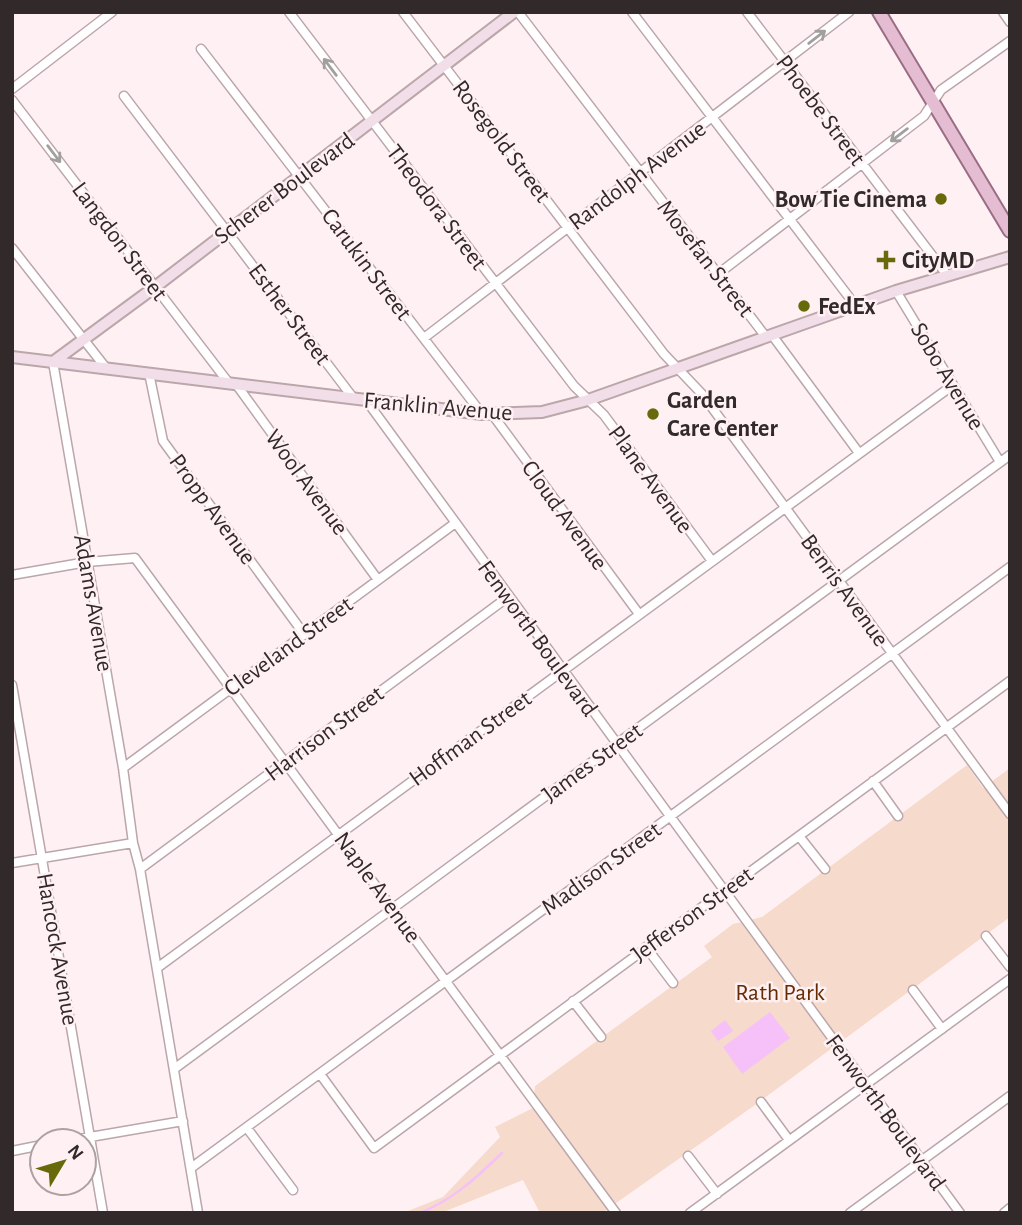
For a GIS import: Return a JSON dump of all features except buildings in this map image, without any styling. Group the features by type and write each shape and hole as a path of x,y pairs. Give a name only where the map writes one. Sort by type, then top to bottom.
{"main road":[{"name":"Scherer Boulevard","path":"53,362 516,12"},
{"path":"879,12 1010,231"},
{"name":"Franklin Avenue","path":"12,357 487,414 542,412 588,400 896,291 1010,257"}],"street":[{"path":"12,89 112,12"},
{"name":"Theodora Street","path":"289,12 574,386 588,400"},
{"name":"Rosegold Street","path":"403,12 664,354 679,368"},
{"name":"Mosefan Street","path":"516,12 859,453"},
{"path":"632,12 855,305"},
{"name":"Phoebe Street","path":"747,12 947,275"},
{"name":"Randolph Avenue","path":"424,338 849,12"},
{"path":"1003,12 1010,22"},
{"path":"718,274 924,116 941,90 1010,41"},
{"name":"Carukin Street","path":"201,49 424,338 487,414"},
{"name":"Esther Street","path":"124,96 360,400"},
{"name":"Langdon Street","path":"12,100 232,383"},
{"path":"12,248 106,368"},
{"name":"Sobo Avenue","path":"896,291 1000,462"},
{"name":"Adams Avenue","path":"53,362 123,768 133,843 140,869"},
{"name":"Benris Avenue","path":"679,368 702,394 1010,814"},
{"name":"Propp Avenue","path":"149,373 163,441 304,634"},
{"name":"Wool Avenue","path":"232,383 378,580"},
{"name":"Hoffman Street","path":"157,968 953,385"},
{"name":"Fenworth Boulevard","path":"360,400 508,597 960,1213"},
{"name":"Plane Avenue","path":"588,400 604,415 712,561"},
{"name":"Cloud Avenue","path":"487,414 639,614"},
{"name":"James Street","path":"174,1069 1010,455"},
{"name":"Cleveland Street","path":"123,768 454,524"},
{"name":"Naple Avenue","path":"87,562 130,557 138,562 617,1213"},
{"path":"12,575 87,562"},
{"name":"Madison Street","path":"191,1168 1010,568"},
{"name":"Harrison Street","path":"140,869 508,597"},
{"name":"Jefferson Street","path":"320,1074 374,1148 1010,681"},
{"name":"Hancock Avenue","path":"12,685 88,1127"},
{"path":"873,781 898,816"},
{"path":"799,836 825,869"},
{"path":"12,863 133,843"},
{"path":"140,869 198,1213"},
{"path":"986,936 1010,967"},
{"path":"646,947 673,983"},
{"path":"691,1213 1010,979"},
{"path":"914,990 942,1028"},
{"path":"573,1001 601,1037"},
{"path":"850,1213 1010,1096"},
{"path":"761,1102 789,1140"},
{"path":"98,1136 183,1121"},
{"path":"247,1128 293,1190"},
{"path":"688,1156 717,1194"},
{"name":"Hancock Avenue","path":"98,1184 103,1213"},
{"path":"1004,1213 1010,1209"}],"green space":[{"name":"Rath Park","path":"967,765 983,788 1010,768 1010,917 755,1105 602,1213 540,1213 523,1180 441,1213 403,1213 443,1197 500,1137 495,1127 533,1108 535,1086 712,957 704,946 733,924 762,917"}],"shaded area":[{"path":"770,1012 790,1038 742,1074 723,1047"},
{"path":"725,1020 733,1031 718,1041 711,1031"}],"waterway":[{"path":"420,1213 454,1194 502,1153"}],"place":[{"name":"Bow Tie Cinema","path":"941,199"},
{"name":"CityMD","path":"886,260"},
{"name":"FedEx","path":"804,306"},
{"name":"Garden Care Center","path":"653,414"}]}
